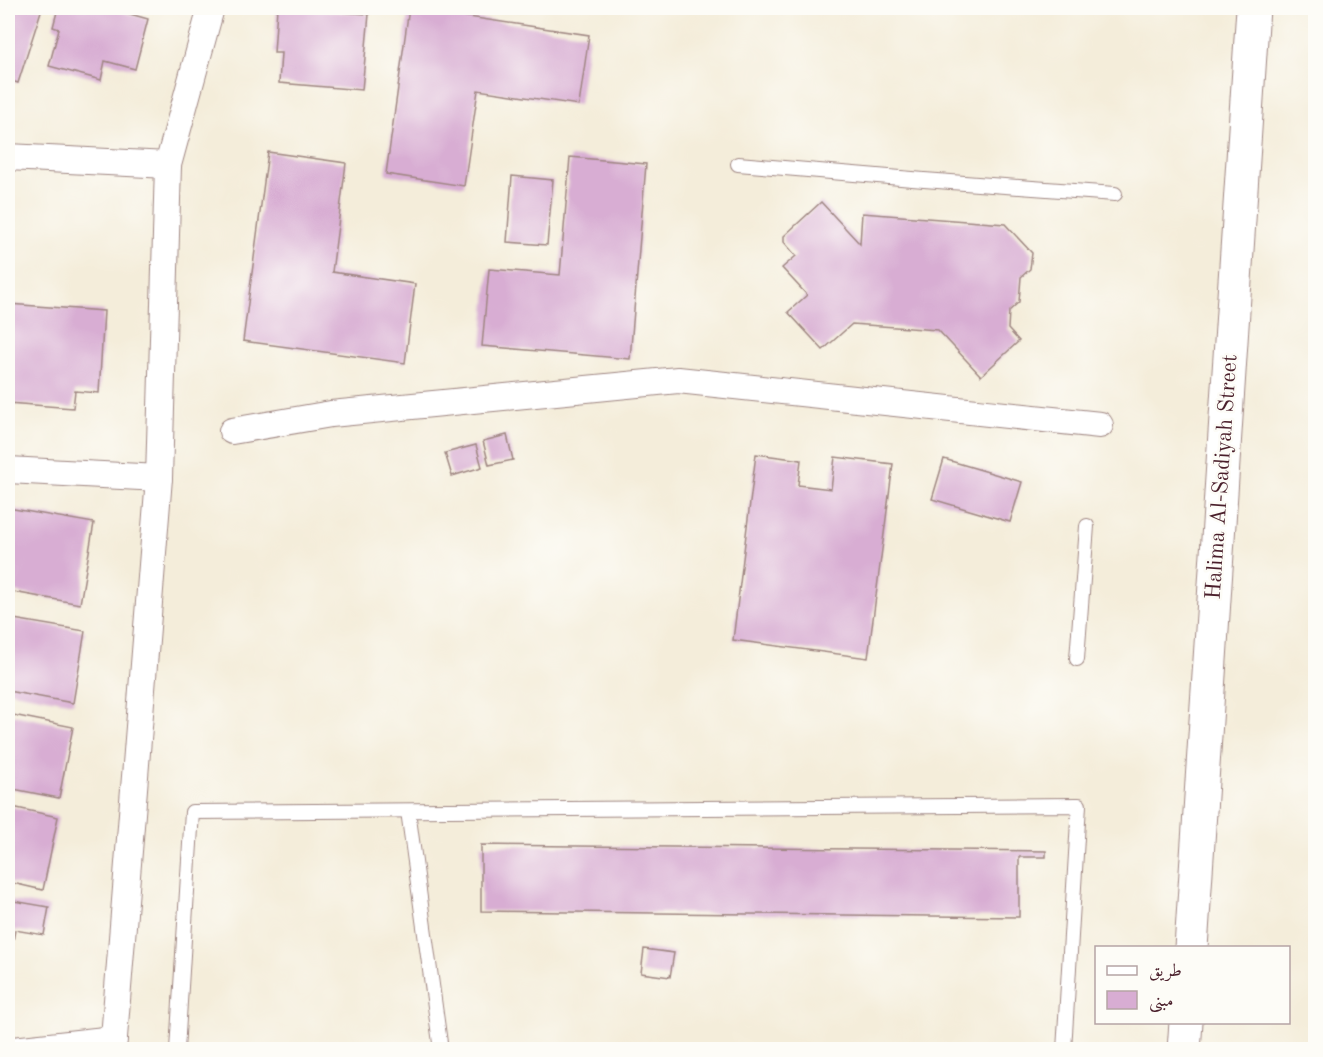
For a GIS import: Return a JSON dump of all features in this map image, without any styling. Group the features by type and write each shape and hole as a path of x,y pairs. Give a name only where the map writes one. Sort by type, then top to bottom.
{"street":[{"path":"13,1050 114,1045 159,478 168,165 211,8"},
{"name":"Halima Al-Sadiyah Street","path":"1191,946 1253,8"},
{"path":"8,157 168,165"},
{"path":"232,431 331,414 678,380 1100,425"},
{"path":"8,470 159,478"},
{"path":"1184,1050 1185,1024"}],"lane":[{"path":"738,164 1115,194"},
{"path":"1077,659 1087,526"},
{"path":"177,1050 192,812 1078,805 1064,1050"},
{"path":"408,811 441,1050"}],"building":[{"path":"8,8 42,8 18,83 8,80"},
{"path":"58,8 109,8 148,19 135,69 105,61 101,80 49,66 59,29 53,27"},
{"path":"277,8 369,14 362,90 279,83 281,53 274,53"},
{"path":"409,8 589,35 579,105 478,90 464,186 386,174"},
{"path":"268,152 346,163 332,272 415,284 405,363 243,341"},
{"path":"570,157 646,164 630,359 482,346 489,269 560,275"},
{"path":"512,176 553,180 547,245 507,242"},
{"path":"821,202 860,244 862,213 1005,224 1032,253 1030,269 1021,277 1019,302 1009,311 1008,329 1019,341 981,376 938,330 852,324 823,350 788,312 807,295 782,268 796,256 784,242 784,236"},
{"path":"8,304 104,311 99,393 75,391 73,408 8,403"},
{"path":"507,435 513,460 489,465 483,441"},
{"path":"476,445 482,467 452,476 445,453"},
{"path":"756,454 801,460 798,485 831,489 835,457 893,464 868,658 733,640"},
{"path":"944,459 1022,482 1010,522 932,499"},
{"path":"8,508 94,523 80,604 8,591"},
{"path":"8,618 85,631 73,703 8,691"},
{"path":"8,714 73,727 59,798 8,788"},
{"path":"8,806 58,817 43,890 8,882"},
{"path":"481,845 1046,851 1046,857 1019,857 1019,917 481,911"},
{"path":"8,900 49,907 44,935 15,930 9,963 8,963"},
{"path":"644,949 674,953 670,977 641,973"}]}
